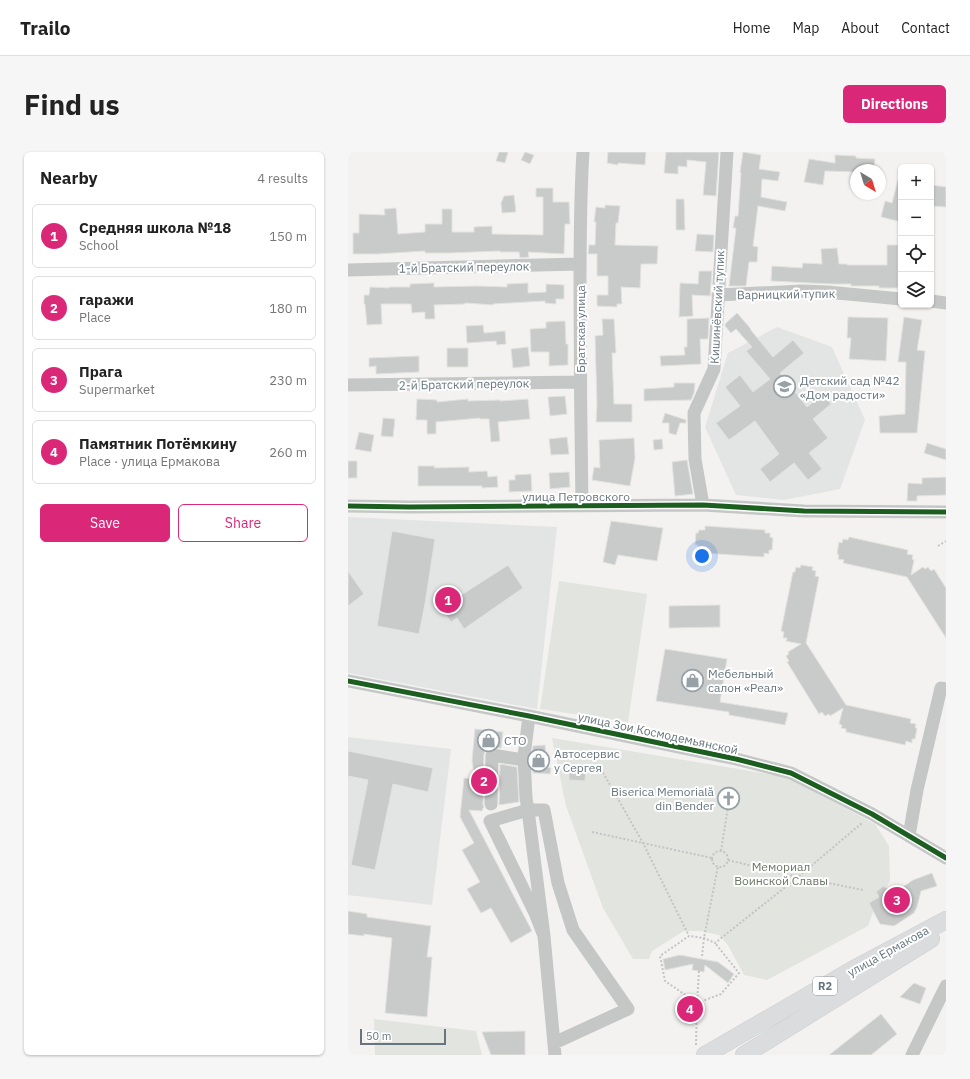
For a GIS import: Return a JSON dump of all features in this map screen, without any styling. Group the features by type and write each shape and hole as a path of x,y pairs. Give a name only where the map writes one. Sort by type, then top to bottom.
{"main road":[{"name":"улица Ермакова","path":"707,1055 854,969 946,920"},
{"name":"улица Ермакова","path":"744,1055 895,963 946,930"}],"street":[{"name":"Братская улица","path":"582,506 580,382 580,192 583,152"},
{"name":"Кишинёвский тупик","path":"703,505 695,459 694,413 714,369 727,152"},
{"name":"1-й Братский переулок","path":"348,270 580,264"},
{"name":"Варницкий тупик","path":"718,295 815,291 898,299"},
{"path":"934,302 946,303"},
{"name":"2-й Братский переулок","path":"348,385 580,382"},
{"name":"улица Петровского","path":"348,506 703,505 804,511 946,512"},
{"name":"улица Зои Космодемьянской","path":"348,681 529,716 736,759 791,773 872,814 946,858"},
{"path":"909,836 917,790 941,688 946,689"},
{"path":"529,716 524,760 528,810 544,936 555,1049 628,1008 573,930 558,883 544,810 528,810 490,821 535,913 544,936"},
{"path":"491,804 492,755 524,760"},
{"path":"912,1055 946,986"}],"path":[{"path":"938,546 946,541"},
{"path":"601,769 643,843 690,936"},
{"path":"722,851 728,807"},
{"path":"715,943 798,877 862,823"},
{"path":"592,832 712,858"},
{"path":"712,858 715,853 722,851"},
{"path":"712,858 714,864 721,867 726,865 728,860 726,854 722,851"},
{"path":"728,860 798,877 863,890"},
{"path":"702,956 718,866"},
{"path":"690,936 704,938 715,943 739,973 721,994 697,1003 665,981 660,956 690,936"},
{"path":"699,971 696,1047 707,1055"}],"shaded area":[{"name":"Детский сад №42 «Дом радости»","path":"777,327 832,347 865,420 840,489 784,500 736,495 705,427 728,353"},
{"path":"348,517 557,527 537,709 348,673"},
{"path":"348,737 451,749 432,905 348,895"}],"green space":[{"path":"559,581 647,594 628,722 540,709"},
{"name":"Мемориал Воинской Славы","path":"552,738 786,777 875,824 889,846 890,881 876,904 868,926 767,980 744,975 728,945 719,935 700,931 684,931 652,951 649,959 633,959 603,908 566,806"},
{"path":"374,1019 476,1031 482,1055 375,1055"}],"building":[{"path":"499,152 508,152 505,163 496,161"},
{"path":"525,152 534,155 530,164 521,160"},
{"path":"608,152 646,152 645,165 618,163 618,165 607,163"},
{"path":"666,152 719,152 716,196 703,195 706,162 687,160 687,167 678,166 678,174 664,173"},
{"path":"743,152 761,155 759,169 780,172 778,181 762,179 761,197 787,202 785,211 758,206 753,246 758,247 757,262 749,262 746,286 729,286 736,228 733,228 735,216 738,216 740,172"},
{"path":"835,155 875,159 875,164 850,164 850,172 825,171 823,185 804,182 809,159 835,163"},
{"path":"898,179 898,221 881,217 885,201 892,203"},
{"path":"934,185 946,187 946,207 934,206"},
{"path":"536,188 553,188 553,202 569,202 570,224 565,224 564,254 528,252 529,257 520,258 519,252 500,251 425,253 425,251 353,254 353,233 359,233 359,214 385,215 384,209 396,208 398,234 425,232 425,224 442,224 442,209 452,209 452,232 474,232 474,227 492,226 492,234 543,235 543,197 536,197"},
{"path":"514,195 516,212 502,213 501,203 504,196"},
{"path":"676,199 684,199 685,230 676,230"},
{"path":"605,205 620,206 618,223 616,223 615,245 658,246 657,264 641,264 640,288 621,287 622,304 617,304 617,307 597,306 597,295 608,295 608,276 597,276 597,254 588,254 589,245 595,245 596,222 594,222 596,207 605,208"},
{"path":"697,234 714,235 713,252 695,251"},
{"path":"887,245 898,245 898,288 851,286 851,284 771,281 772,266 802,268 803,263 822,264 821,249 837,248 839,264 887,265"},
{"path":"699,271 712,271 710,296 692,295 693,316 679,317 680,283 698,284"},
{"path":"434,283 434,287 507,287 507,284 528,283 528,293 546,292 546,284 564,285 564,299 556,299 556,304 545,303 545,301 493,305 465,303 434,305 435,319 425,319 425,312 412,313 411,304 381,304 382,324 367,325 364,295 369,295 370,287 410,287 410,284"},
{"path":"737,313 773,357 793,340 804,353 780,373 807,407 823,394 831,404 813,419 828,438 809,453 822,469 808,480 794,463 770,482 760,469 779,454 755,421 729,440 716,423 740,406 725,387 740,375 753,392 770,379 746,351 752,347 736,329 731,333 725,326 725,324"},
{"path":"848,317 888,318 886,361 849,359 851,338 847,338"},
{"path":"904,317 922,320 917,350 925,351 917,433 880,433 879,416 905,414 906,362 898,362"},
{"path":"709,318 708,339 700,339 701,364 661,366 660,356 685,355 684,347 687,347 687,319"},
{"path":"602,319 614,319 616,353 612,353 614,404 632,404 632,422 596,422 597,404 595,336 603,335"},
{"path":"565,321 566,344 568,344 568,365 549,366 549,352 531,352 530,329 546,328 546,322"},
{"path":"483,325 484,333 505,331 506,344 497,345 496,341 467,343 466,326"},
{"path":"528,347 530,366 513,368 511,349"},
{"path":"447,348 468,348 468,367 447,367"},
{"path":"419,356 419,372 376,374 376,366 369,367 369,358"},
{"path":"674,383 695,383 694,393 691,400 644,401 644,389 674,387"},
{"path":"565,396 567,414 550,416 548,397"},
{"path":"417,399 437,400 437,402 468,399 468,401 500,401 528,399 530,419 498,422 500,441 491,442 489,419 480,418 436,422 436,434 427,434 427,420 416,420"},
{"path":"665,413 686,420 686,423 680,423 676,435 669,433 669,423 662,423"},
{"path":"383,418 395,419 393,437 381,436"},
{"path":"359,432 374,435 371,452 355,449"},
{"path":"567,437 569,454 551,455 549,439"},
{"path":"634,438 635,458 630,486 592,480 594,467 600,468 599,440"},
{"path":"662,439 663,449 654,450 653,440"},
{"path":"927,443 946,449 946,460 924,453"},
{"path":"687,460 693,494 675,496 672,462"},
{"path":"348,461 357,461 357,478 348,478"},
{"path":"418,466 435,466 434,468 469,467 469,472 487,471 488,477 497,476 498,487 418,486"},
{"path":"569,472 570,487 550,489 549,473"},
{"path":"531,474 532,491 509,492 509,480 515,480 515,475"},
{"path":"946,477 946,495 917,496 917,501 907,501 908,483 922,484 922,478"},
{"path":"611,521 663,528 657,561 618,555 615,565 603,562"},
{"path":"705,526 765,530 765,533 770,533 770,537 773,538 772,550 769,550 769,554 764,553 764,557 703,553 703,549 697,549 698,545 695,545 696,533 698,533 699,530 705,530"},
{"path":"392,531 435,539 419,634 377,626"},
{"path":"849,537 908,550 907,554 913,555 912,559 914,560 911,575 923,567 925,569 928,567 931,571 934,569 946,588 946,638 907,577 843,563 844,560 838,559 839,555 837,554 839,542 842,543 843,539 848,540"},
{"path":"508,565 523,588 464,629 457,618 451,622 441,608"},
{"path":"801,565 813,567 812,570 816,571 815,576 819,577 806,643 846,705 911,719 910,723 916,724 915,728 917,728 915,739 912,739 912,743 906,741 905,745 846,732 846,729 841,728 842,725 839,724 843,708 830,716 829,714 825,716 822,712 819,714 787,662 789,661 786,656 789,654 788,652 801,644 786,641 787,638 783,638 784,632 781,631 793,572 795,572 796,567 800,568"},
{"path":"348,571 364,594 348,606"},
{"path":"720,605 720,627 669,628 669,606"},
{"name":"Мебельный салон «Реал»","path":"665,649 727,659 720,702 788,713 785,725 729,715 729,712 656,701"},
{"path":"475,729 503,732 501,748 489,748 484,754 484,808 482,811 469,810 532,931 511,943 491,908 481,913 467,889 480,882 462,850 474,843 460,817 464,778 475,779 472,761"},
{"name":"Автосервис у Сергея","path":"545,745 547,767 551,768 550,774 533,773 533,746"},
{"path":"348,751 433,768 428,792 393,784 375,870 351,865 368,780 348,776"},
{"path":"500,764 517,767 519,802 499,805"},
{"path":"569,769 586,769 585,781 569,780"},
{"name":"Biserica Memorială din Bender","path":"724,788 738,791 735,808 721,805"},
{"path":"932,873 937,886 921,891 914,913 894,926 880,924 869,903 879,897 876,892 883,886 894,893 913,880"},
{"path":"348,911 367,914 367,917 431,926 427,957 432,957 427,1017 385,1013 392,938 364,934 364,936 348,934"},
{"path":"680,955 718,962 734,974 728,983 705,965 704,972 692,970 693,964 665,970 663,959"},
{"path":"914,983 926,988 920,1004 900,997"},
{"path":"881,1014 897,1034 871,1055 829,1055"},
{"path":"525,1031 525,1055 491,1055 482,1032"}],"cycle path":[{"path":"348,506 703,505 804,511 946,512"},
{"path":"348,681 529,716 736,759 791,773 872,814 946,858"}],"place":[{"name":"Детский сад №42 «Дом радости»","path":"784,387"},
{"name":"Средняя школа №18","path":"448,600"},
{"name":"Мебельный салон «Реал»","path":"692,680"},
{"name":"СТО","path":"488,740"},
{"name":"Автосервис у Сергея","path":"538,760"},
{"name":"гаражи","path":"484,781"},
{"name":"Biserica Memorială din Bender","path":"729,798"},
{"name":"Прага","path":"897,900"},
{"name":"Памятник Потёмкину","path":"690,1009"}]}
